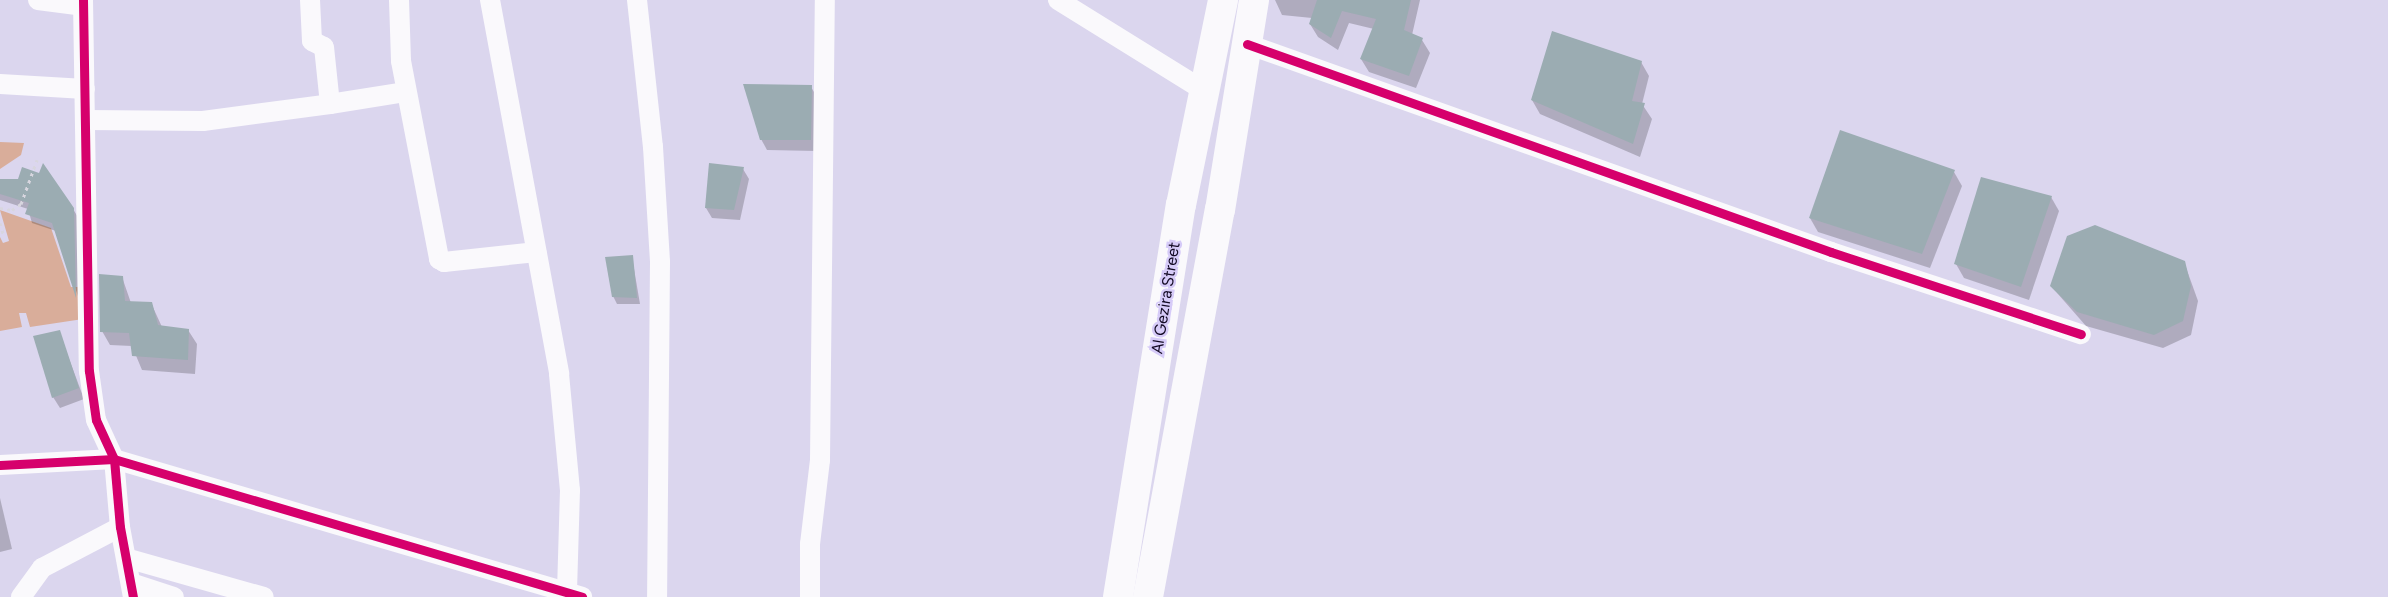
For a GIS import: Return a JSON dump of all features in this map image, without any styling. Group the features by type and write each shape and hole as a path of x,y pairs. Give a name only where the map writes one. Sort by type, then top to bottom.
{"main road":[{"name":"Al Gezira Street","path":"1118,597 1181,205 1223,0"},
{"path":"1148,597 1220,210 1254,0"},
{"path":"1181,205 1220,210"}],"street":[{"path":"38,0 83,3 89,370 96,420 114,459 120,527 132,590 174,597"},
{"path":"310,0 312,41 324,47 330,104"},
{"path":"399,0 406,92 441,262 536,252"},
{"path":"0,465 114,459 574,595 570,490 559,374 490,0"},
{"path":"637,0 653,147 660,262 657,597"},
{"path":"810,597 810,544 820,460 825,0"},
{"path":"1058,0 1205,91"},
{"path":"1247,44 1831,252 2081,334"},
{"path":"0,84 85,89"},
{"path":"86,120 203,121 406,92"},
{"path":"21,597 42,568 120,527"},
{"path":"126,558 264,597"}],"path":[{"path":"0,208 12,210 21,204 38,160"},
{"path":"0,223 4,237"}],"shaded area":[{"path":"0,142 24,143 21,155 0,169"},
{"path":"0,210 51,228 71,287 80,287 83,319 30,327 26,313 19,313 22,327 0,331 0,237 3,243 9,241"}],"building":[{"path":"1317,0 1411,0 1404,30 1423,38 1409,76 1360,59 1376,19 1342,11 1331,38 1309,24"},
{"path":"1552,31 1642,61 1632,101 1645,103 1633,144 1531,100"},
{"path":"743,84 812,85 811,140 760,140"},
{"path":"1840,130 1955,170 1922,254 1809,218"},
{"path":"43,163 74,208 76,298 52,223 25,214 29,203 0,194 0,179 18,179 22,167 39,173"},
{"path":"709,163 744,167 734,210 705,208"},
{"path":"1981,177 2052,196 2021,287 1954,264"},
{"path":"2095,225 2185,261 2191,286 2183,321 2154,335 2077,312 2050,286 2067,236"},
{"path":"633,255 637,298 612,297 605,257"},
{"path":"99,274 123,276 125,301 152,302 158,325 189,329 188,360 132,356 129,333 100,332"},
{"path":"60,330 79,388 52,398 33,336"}],"cycle path":[{"path":"83,0 89,371 96,420 114,459 120,527 133,597"},
{"path":"1247,44 1831,252 2081,334"},
{"path":"0,465 114,459 582,597"}]}
